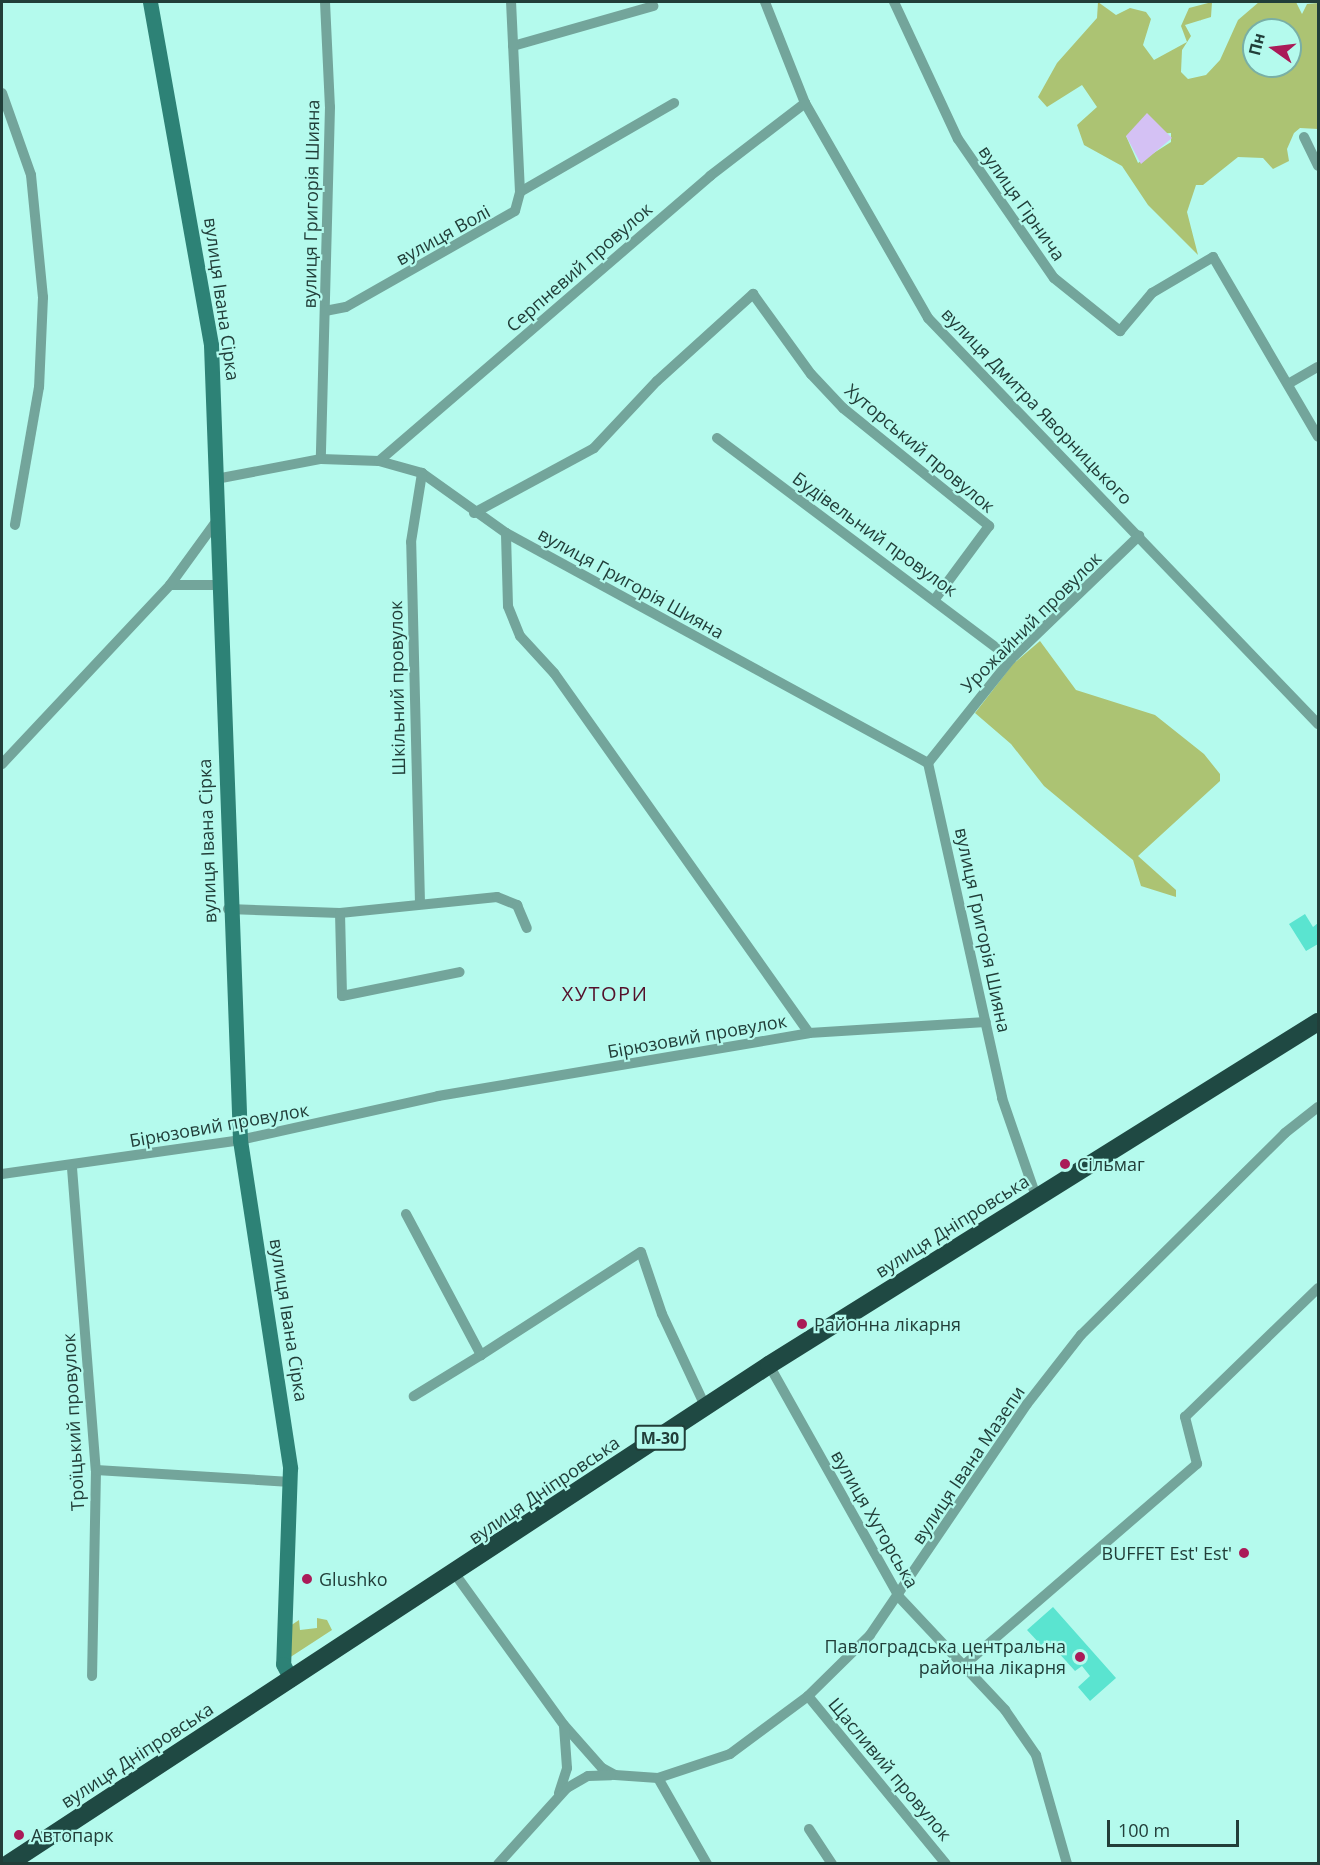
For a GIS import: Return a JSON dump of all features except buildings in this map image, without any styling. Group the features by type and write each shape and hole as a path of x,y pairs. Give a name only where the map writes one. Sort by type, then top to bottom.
{"highway":[{"name":"вулиця Дніпровська","path":"8,1863 455,1574 769,1365 1318,1022"}],"street":[{"name":"вулиця Івана Сірка","path":"150,2 212,345 228,909 240,1140 291,1482 283,1664 291,1678"},
{"name":"вулиця Григорія Шияна","path":"325,2 330,107 321,459 379,460 422,473 474,513 506,533 928,763 1002,1098 1037,1199"},
{"name":"вулиця Волі","path":"325,311 346,307 504,220 515,211 520,192 511,2"},
{"name":"вулиця Дмитра Яворницького","path":"765,2 805,103 928,318 1318,724"},
{"name":"вулиця Гірнича","path":"894,2 958,139 1054,278 1120,331 1152,293 1213,257 1318,437"},
{"path":"513,46 653,6"},
{"path":"2,93 31,175 44,297 39,387 15,525"},
{"path":"520,192 674,103"},
{"name":"Серпневий провулок","path":"379,460 702,183 805,103"},
{"path":"1304,137 1318,166"},
{"name":"Хуторський провулок","path":"474,513 594,448 657,381 753,294 811,374 843,408 989,526 935,599"},
{"path":"1288,384 1318,367"},
{"name":"Будівельний провулок","path":"717,438 935,599 1011,659"},
{"path":"216,479 321,459"},
{"name":"Шкільний провулок","path":"420,903 411,542 422,473"},
{"path":"2,764 170,585 218,519"},
{"name":"Бірюзовий провулок","path":"2,1174 72,1168 240,1140 438,1096 809,1033 554,673 520,636 508,606 506,533"},
{"name":"Урожайний провулок","path":"928,763 1011,659 1139,536"},
{"path":"170,585 220,585"},
{"path":"228,909 340,913 420,903 507,900 524,913 527,928"},
{"path":"340,913 342,996 460,972"},
{"path":"809,1033 986,1022"},
{"name":"вулиця Івана Мазепи","path":"498,1863 558,1796 588,1776 658,1778 730,1754 808,1696 900,1598 1027,1404 1081,1335 1285,1133 1318,1107"},
{"name":"Троїцький провулок","path":"72,1168 96,1470 92,1676"},
{"path":"406,1214 481,1355"},
{"path":"414,1396 641,1252 662,1314 705,1407"},
{"path":"964,1665 1197,1464 1185,1417 1318,1288"},
{"name":"вулиця Хуторська","path":"769,1365 900,1598 964,1665 1036,1755 1067,1863"},
{"path":"96,1470 291,1482"},
{"path":"455,1574 588,1756 615,1775"},
{"name":"Щасливий провулок","path":"808,1696 946,1863"},
{"name":"вулиця Івана Мазепи","path":"558,1796 567,1768 564,1725"},
{"path":"658,1778 706,1863"},
{"path":"808,1829 832,1863"}],"green space":[{"path":"1098,2 1116,15 1130,8 1146,12 1151,19 1143,45 1154,60 1187,42 1181,26 1189,8 1212,2 1211,17 1185,25 1191,36 1182,50 1181,72 1188,79 1206,75 1220,60 1238,20 1259,2 1296,2 1302,14 1307,4 1318,3 1318,129 1300,128 1294,133 1287,149 1289,161 1273,169 1263,158 1238,157 1203,185 1196,185 1187,212 1198,255 1148,205 1122,166 1084,145 1077,125 1097,107 1082,85 1047,107 1038,97 1057,63 1097,18","holes":["1171,133 1171,142 1138,163 1126,136"]},
{"path":"1040,641 1076,690 1155,715 1204,754 1220,774 1220,781 1138,856 1176,890 1176,897 1141,886 1133,860 1044,786 1011,744 975,713 1013,664"},
{"path":"317,1618 327,1620 332,1630 289,1658 290,1626 299,1620 300,1630 317,1628"}],"shaded area":[{"path":"1147,113 1172,138 1141,164 1126,136"}],"place":[{"name":"Сільмаг","path":"1065,1164"},
{"name":"Районна лікарня","path":"802,1324"},
{"name":"BUFFET Est' Est'","path":"1244,1553"},
{"name":"Glushko","path":"307,1579"},
{"name":"Павлоградська центральна районна лікарня","path":"1080,1657"},
{"name":"Автопарк","path":"19,1835"}],"district":[{"name":"ХУТОРИ","path":"605,993"}]}
